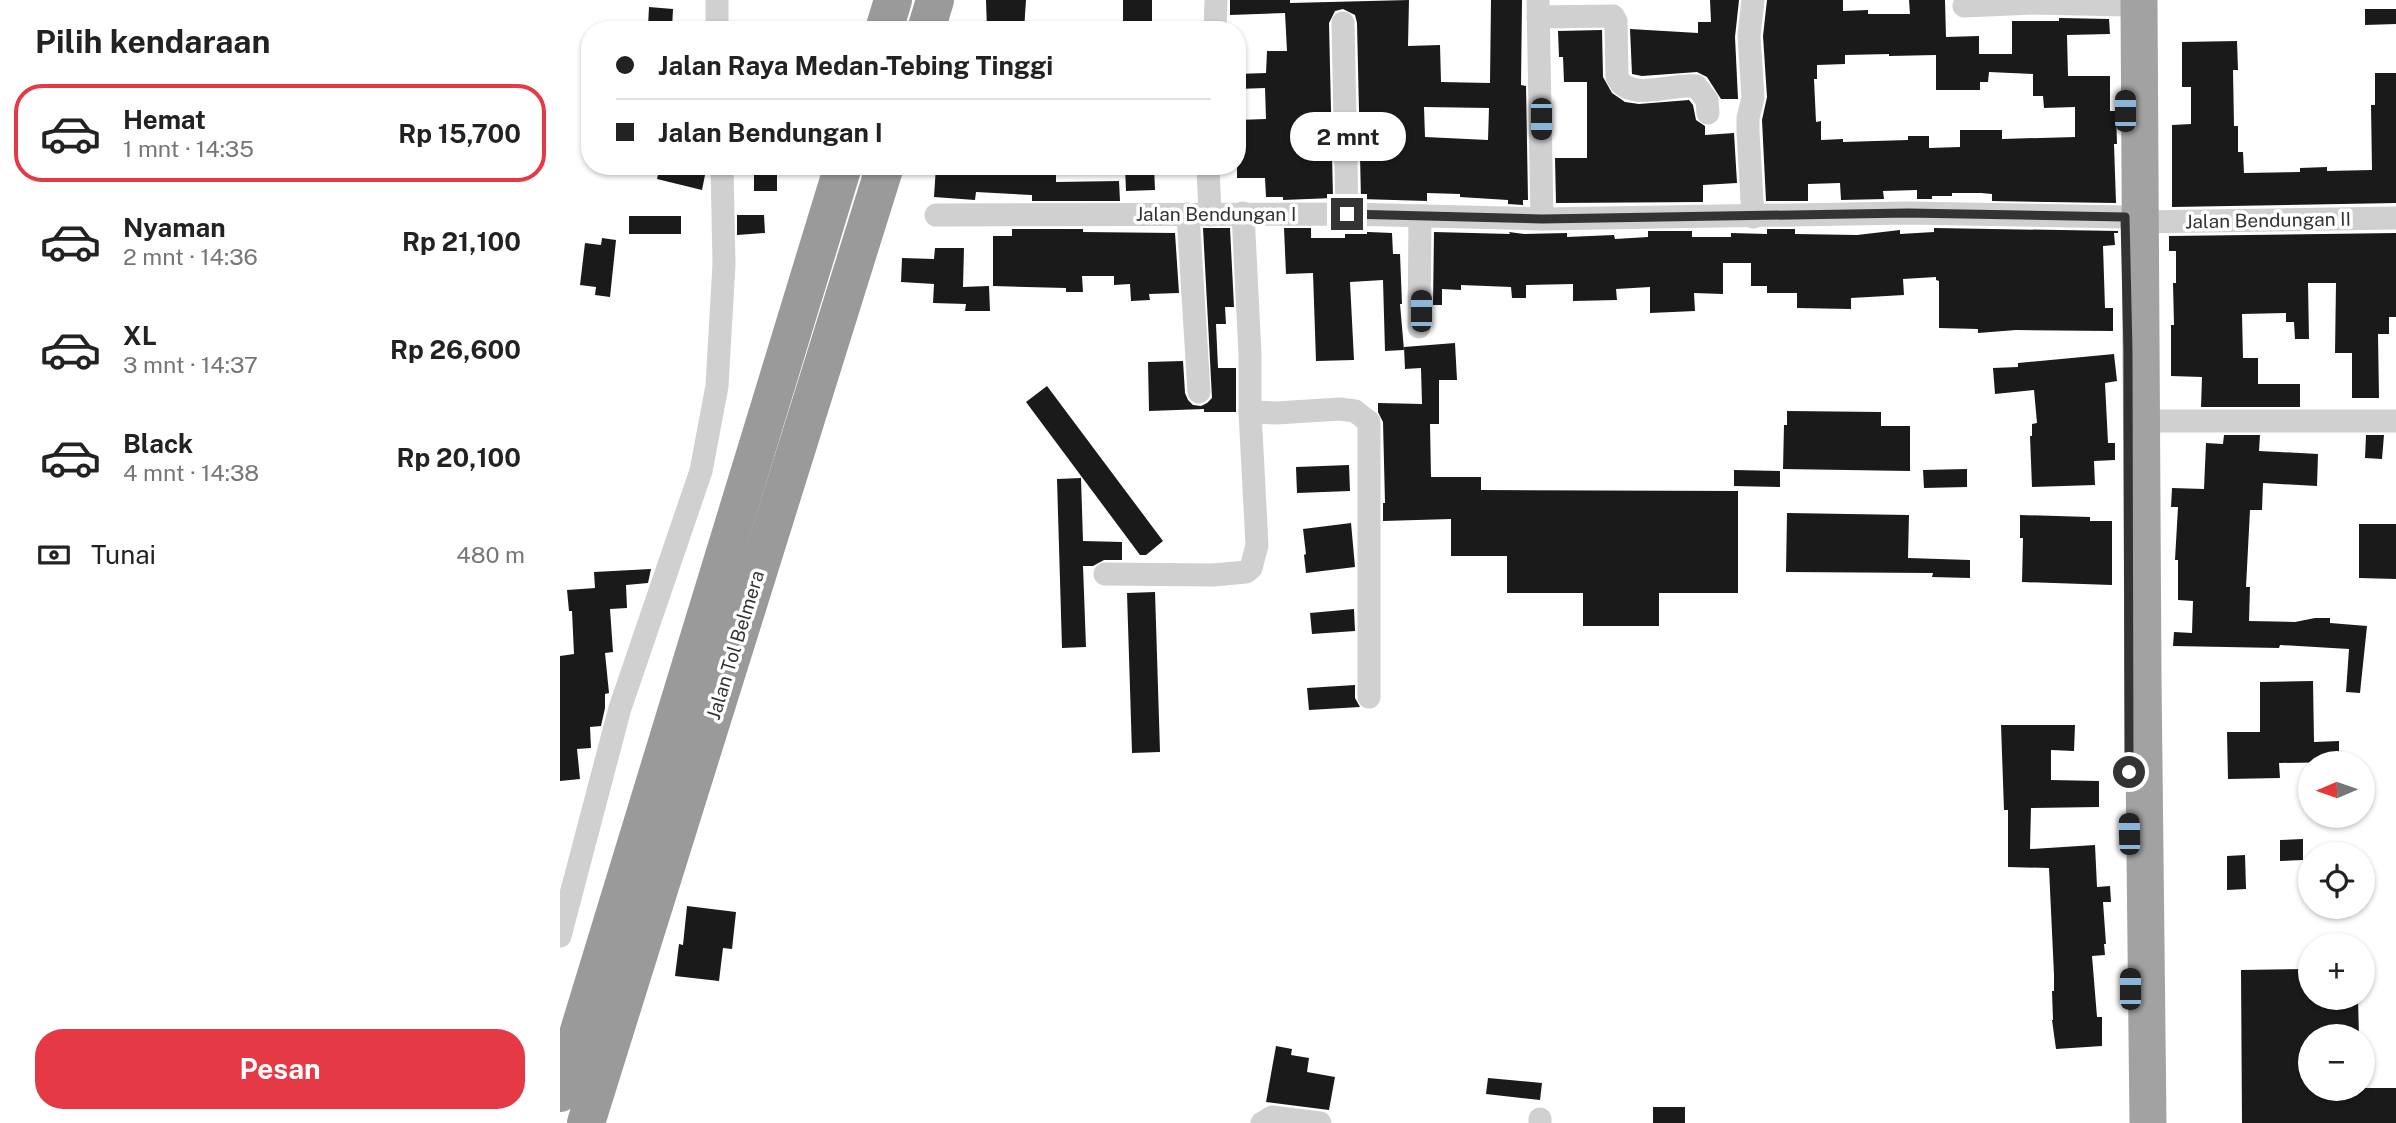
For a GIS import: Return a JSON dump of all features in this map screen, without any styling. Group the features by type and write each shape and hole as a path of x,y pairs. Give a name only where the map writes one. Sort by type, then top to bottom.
{"highway":[{"path":"887,21 893,0"},
{"path":"929,21 935,0"},
{"path":"2129,2 2132,219 2129,457 2130,1123"},
{"name":"Jalan Tol Belmera","path":"560,1093 840,175"},
{"name":"Jalan Tol Belmera","path":"586,1123 882,175"},
{"path":"2132,219 2142,421 2148,1123"}],"street":[{"path":"717,0 717,21"},
{"path":"1215,21 1216,0"},
{"path":"1753,0 1749,36 1753,98 1748,132 1753,217"},
{"path":"1964,6 2129,2"},
{"path":"1542,219 1538,8 1613,16 1616,21 1618,77 1621,85 1630,90 1696,86 1707,100 1708,113"},
{"path":"1343,23 1347,214"},
{"path":"560,936 620,708 701,471 717,386 724,264 722,175"},
{"path":"1199,392 1199,214 1206,175"},
{"name":"Jalan Bendungan I","path":"936,215 1347,214 1542,219 1908,213 2132,219"},
{"path":"1105,574 1213,575 1246,572 1251,568 1257,545 1242,214"},
{"path":"1419,327 1420,216"},
{"name":"Jalan Bendungan II","path":"2132,219 2396,218"},
{"path":"1250,412 1355,411 1369,422 1368,697"},
{"path":"2142,421 2396,421"},
{"path":"1262,1123 1272,1116 1320,1123"}],"building":[{"path":"986,0 1026,0 1025,21 987,21"},
{"path":"1123,0 1152,0 1152,21 1123,21"},
{"path":"1230,0 1290,0 1290,3 1409,0 1408,46 1440,45 1441,82 1490,83 1491,0 1522,0 1521,85 1526,86 1528,200 1523,200 1523,205 1508,204 1508,200 1427,193 1427,201 1361,199 1357,23 1355,15 1343,9 1335,11 1329,23 1333,198 1283,200 1283,197 1266,197 1265,178 1237,178 1237,175 1246,175 1246,120 1266,119 1265,88 1246,89 1246,74 1266,73 1267,51 1287,51 1285,13 1230,15","holes":["1424,107 1489,108 1488,140 1425,137"]},
{"path":"1710,0 1739,0 1735,37 1738,99 1721,99 1707,77 1697,72 1642,76 1632,74 1630,29 1698,33 1698,22 1711,22"},
{"path":"1767,0 1843,0 1843,11 1868,10 1868,14 1910,14 1909,0 1945,0 1946,37 1979,36 1979,54 2012,54 2012,21 2109,19 2110,34 2067,35 2068,76 2110,76 2110,111 2116,111 2116,203 1992,201 1992,194 1981,193 1952,193 1952,196 1917,199 1917,190 1883,191 1884,199 1841,200 1840,183 1808,184 1808,201 1766,201 1762,120 1767,97 1763,36","holes":["1845,55 1936,55 1936,90 1980,90 1980,82 1988,82 1989,72 2033,74 2033,96 2043,96 2044,108 2075,107 2075,137 2002,139 2002,130 1960,130 1960,147 1929,148 1929,136 1908,136 1908,140 1821,140 1821,121 1816,122 1814,79 1817,79 1817,65 1845,64"]},
{"path":"649,7 673,9 672,21 648,21"},
{"path":"2365,9 2396,9 2396,24 2365,25"},
{"path":"1602,30 1603,77 1612,93 1625,102 1639,104 1689,100 1693,105 1696,120 1705,126 1705,135 1734,133 1737,183 1703,185 1703,202 1556,203 1555,158 1587,158 1587,82 1564,82 1558,31"},
{"path":"2237,41 2238,70 2233,70 2234,126 2238,126 2238,152 2243,152 2244,173 2300,172 2300,168 2327,167 2327,171 2372,170 2371,105 2375,105 2375,73 2396,73 2396,203 2172,207 2172,125 2191,124 2191,87 2182,87 2182,42"},
{"path":"658,175 705,175 702,190 657,179"},
{"path":"754,175 777,175 777,191 754,191"},
{"path":"935,175 1056,175 1056,182 1119,181 1120,201 1032,201 1032,195 976,192 975,200 934,197"},
{"path":"1125,175 1154,175 1155,190 1126,191"},
{"path":"737,215 764,215 765,233 737,235"},
{"path":"629,216 681,216 681,234 629,234"},
{"path":"1203,228 1230,228 1234,307 1225,307 1226,324 1216,324 1218,368 1236,368 1236,412 1204,412 1204,409 1149,411 1148,362 1183,361 1188,400 1193,405 1201,406 1212,398"},
{"path":"1284,228 1311,228 1311,238 1345,238 1345,231 1392,233 1393,254 1400,254 1404,350 1385,351 1383,280 1350,282 1354,360 1316,361 1313,273 1286,274"},
{"path":"1934,228 2118,231 2114,233 2115,245 2103,246 2105,308 2113,308 2113,331 2016,330 1978,333 1978,329 1939,328 1939,281 1936,277 1903,279 1904,295 1851,298 1851,309 1797,308 1797,293 1767,293 1767,286 1751,286 1751,263 1723,263 1723,294 1694,293 1695,311 1650,313 1650,287 1616,289 1617,300 1573,301 1573,284 1526,285 1526,298 1512,298 1511,287 1461,285 1461,290 1442,289 1442,305 1433,305 1434,232 1567,233 1567,237 1614,235 1615,239 1648,237 1648,231 1692,231 1692,237 1731,237 1731,233 1767,234 1767,229 1795,229 1795,234 1857,235 1900,230 1900,234 1934,232"},
{"path":"1012,229 1175,233 1179,293 1149,294 1150,300 1131,301 1130,284 1114,285 1114,276 1082,276 1083,292 1066,292 1066,288 993,286 993,236 1012,236"},
{"path":"2396,233 2396,317 2389,317 2389,334 2378,334 2379,398 2352,398 2352,353 2335,353 2336,283 2308,283 2309,339 2295,339 2294,322 2286,322 2286,313 2242,314 2243,358 2258,358 2258,384 2300,384 2300,407 2201,407 2202,377 2171,376 2176,251 2169,251 2169,236"},
{"path":"602,238 616,240 610,297 595,295 596,287 580,285 585,243 601,245"},
{"path":"935,248 964,248 963,287 989,286 990,311 965,311 966,304 933,303 934,284 901,282 902,258 934,259"},
{"path":"1455,343 1457,380 1439,380 1439,424 1430,424 1431,477 1481,477 1481,490 1738,491 1738,593 1659,593 1659,626 1583,626 1583,593 1507,593 1507,556 1451,556 1451,519 1383,521 1383,422 1378,412 1378,403 1422,404 1421,368 1405,369 1404,347"},
{"path":"2114,354 2117,381 2105,383 2108,443 2115,443 2115,460 2094,461 2095,485 2032,487 2030,436 2032,424 2037,423 2034,390 1995,394 1993,368"},
{"path":"1047,386 1163,541 1146,555 1140,555 1026,402"},
{"path":"1787,411 1881,412 1881,426 1910,426 1910,471 1783,469"},
{"path":"2224,435 2260,435 2259,451 2318,454 2317,486 2263,483 2262,510 2250,510 2246,587 2250,587 2249,621 2295,622 2330,618 2330,623 2367,626 2360,693 2346,692 2349,649 2280,645 2279,648 2173,646 2174,632 2192,633 2193,601 2178,600 2178,560 2175,560 2178,507 2171,507 2172,488 2204,489 2206,443 2223,444"},
{"path":"2366,435 2384,435 2382,459 2365,458"},
{"path":"1349,465 1350,491 1297,493 1296,467"},
{"path":"1967,469 1967,487 1924,488 1923,470"},
{"path":"1734,470 1780,471 1780,487 1734,486"},
{"path":"1081,478 1083,541 1122,542 1122,560 1104,560 1093,566 1083,566 1086,647 1062,648 1057,479"},
{"path":"1787,513 1909,515 1908,558 1970,560 1970,578 1932,577 1933,573 1786,572"},
{"path":"2020,515 2090,517 2090,521 2112,521 2112,585 2022,582 2023,538 2020,538"},
{"path":"1351,523 1355,567 1306,573 1303,529"},
{"path":"2359,524 2396,524 2396,579 2359,578"},
{"path":"651,569 648,583 626,585 627,608 610,609 613,652 605,653 609,693 605,694 601,726 590,727 591,748 577,749 580,779 560,781 560,656 574,654 572,611 569,611 567,590 595,588 594,572"},
{"path":"1155,592 1160,752 1132,753 1127,593"},
{"path":"1354,609 1355,631 1312,634 1310,613"},
{"path":"2313,681 2314,742 2339,741 2339,751 2298,751 2298,763 2279,763 2280,778 2228,779 2227,732 2260,732 2260,682"},
{"path":"1355,685 1355,698 1360,707 1309,710 1307,688"},
{"path":"2001,725 2075,725 2074,751 2051,750 2051,780 2099,781 2099,807 2031,808 2030,849 2095,845 2097,887 2110,886 2111,902 2103,902 2105,955 2092,956 2097,1017 2102,1017 2102,1046 2056,1049 2052,1020 2054,975 2049,868 2008,867 2008,810 2004,810"},
{"path":"2303,839 2303,842 2298,842 2298,860 2280,861 2280,840"},
{"path":"2245,855 2246,889 2227,890 2227,856"},
{"path":"687,906 736,912 732,949 723,948 719,981 675,976 679,944 683,945"},
{"path":"2298,969 2298,1010 2358,1010 2359,1024 2298,1024 2298,1101 2375,1101 2375,1088 2396,1088 2396,1123 2242,1123 2241,970"},
{"path":"1276,1046 1292,1049 1291,1055 1309,1058 1307,1072 1335,1077 1329,1110 1266,1102"},
{"path":"1488,1078 1542,1083 1540,1100 1486,1094"},
{"path":"1653,1107 1685,1107 1685,1123 1653,1123"}],"route":[{"path":"1347,214 1542,219 1908,213 2125,217 2129,772"}]}
